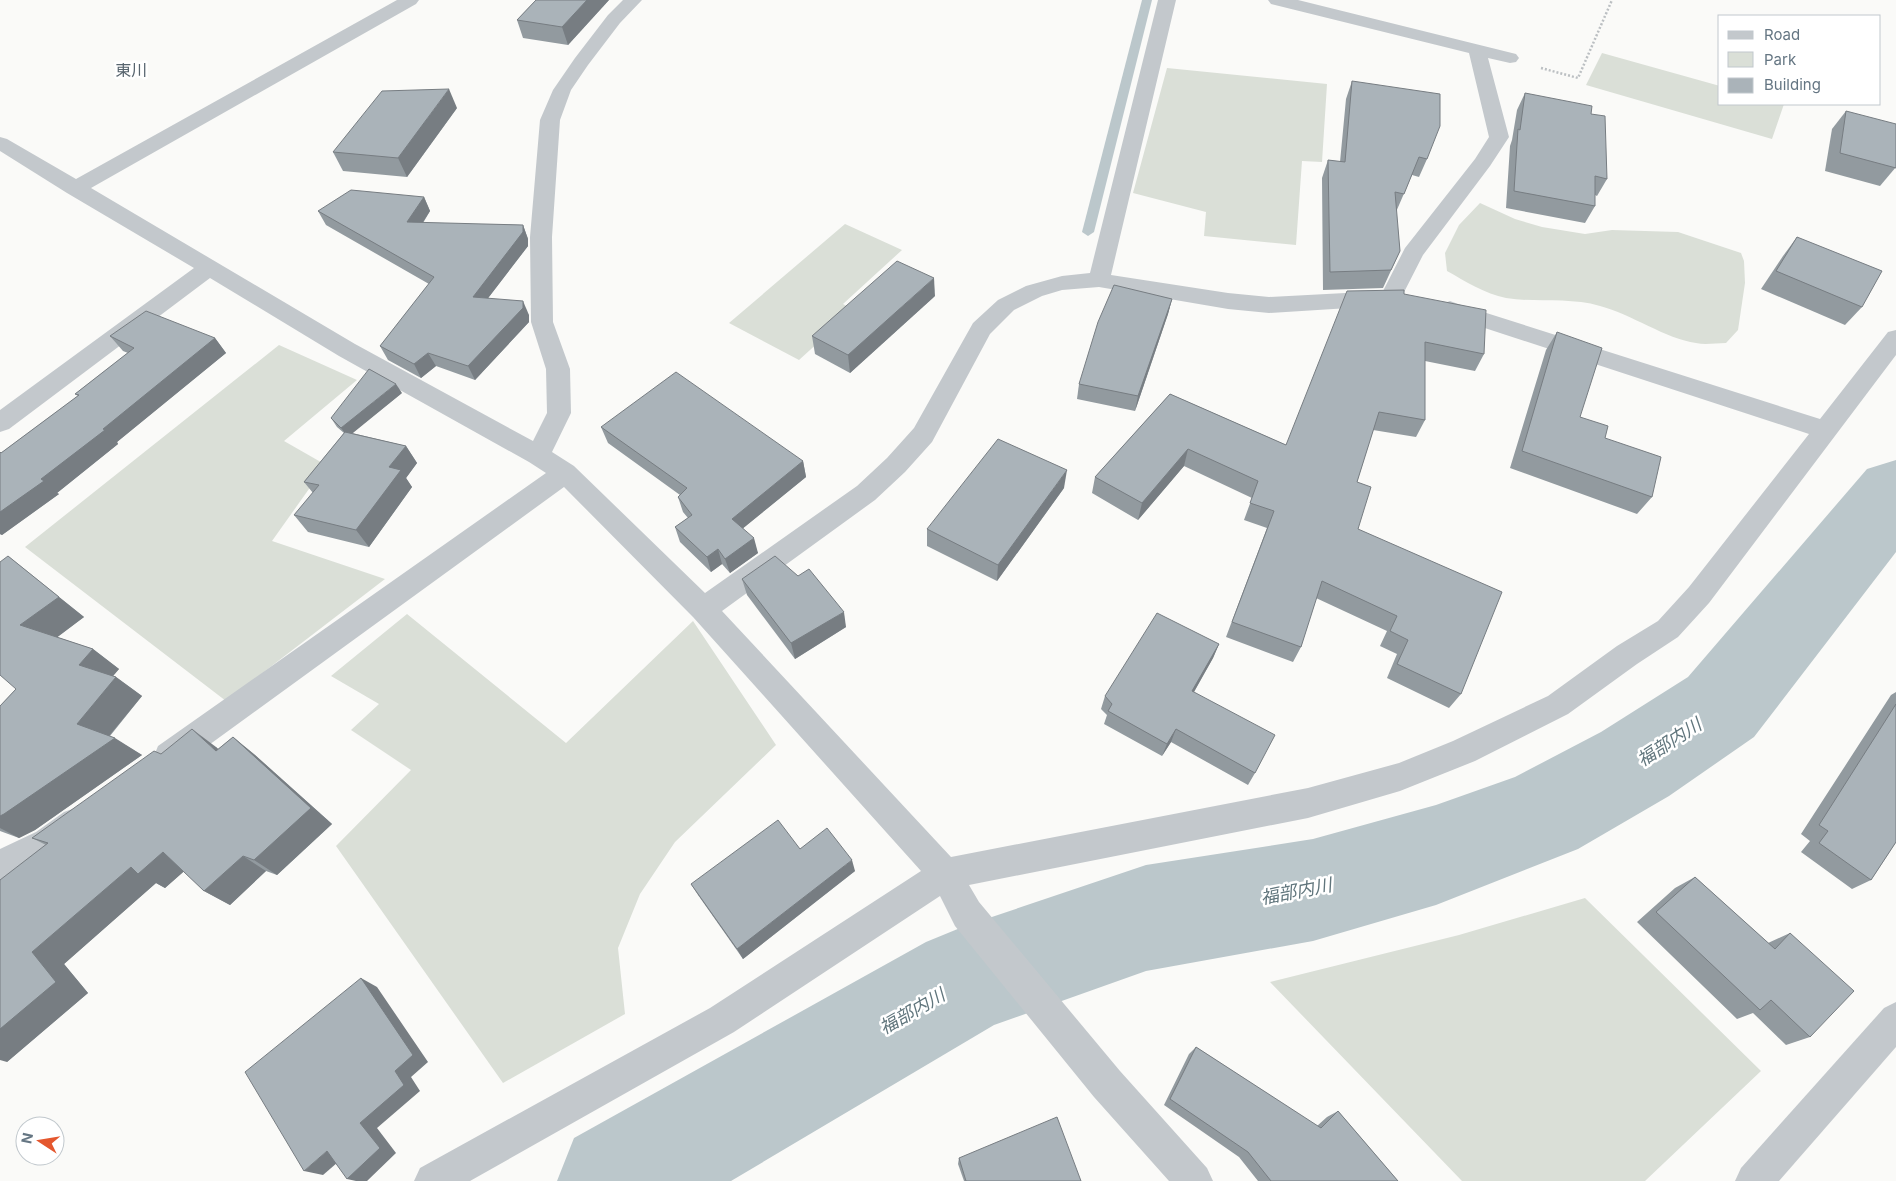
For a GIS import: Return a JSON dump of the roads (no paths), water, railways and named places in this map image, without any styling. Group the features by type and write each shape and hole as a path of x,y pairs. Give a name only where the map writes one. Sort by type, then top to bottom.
{"street":[{"path":"74,189 410,0"},
{"path":"538,455 559,412 558,369 542,322 542,237 550,120 562,90 581,62 614,19 633,0"},
{"path":"1099,280 1167,0"},
{"path":"1277,0 1510,58"},
{"path":"1409,300 1413,253 1483,162 1499,137 1478,50"},
{"path":"0,144 347,350 538,455 565,473 703,609 945,874 967,914 1107,1084 1194,1181"},
{"path":"0,423 209,268"},
{"path":"703,609 866,493 896,465 923,435 981,329 1006,305 1034,291 1062,283 1099,280 1228,301 1269,304 1332,299 1409,300 1825,430"},
{"path":"433,1181 722,1020 945,874 1308,803 1400,777 1464,752 1558,705 1627,655 1668,629 1699,595 1896,338"},
{"path":"144,774 565,473"},
{"path":"0,866 47,843 96,808"},
{"path":"1754,1181 1896,1020"}],"waterway":[{"path":"1088,232 1147,0"},
{"name":"福部内川","path":"617,1181 965,981 1146,918 1313,890 1436,855 1543,815 1635,764 1721,707 1896,492"}],"district":[{"name":"東川","path":"131,70"}]}
